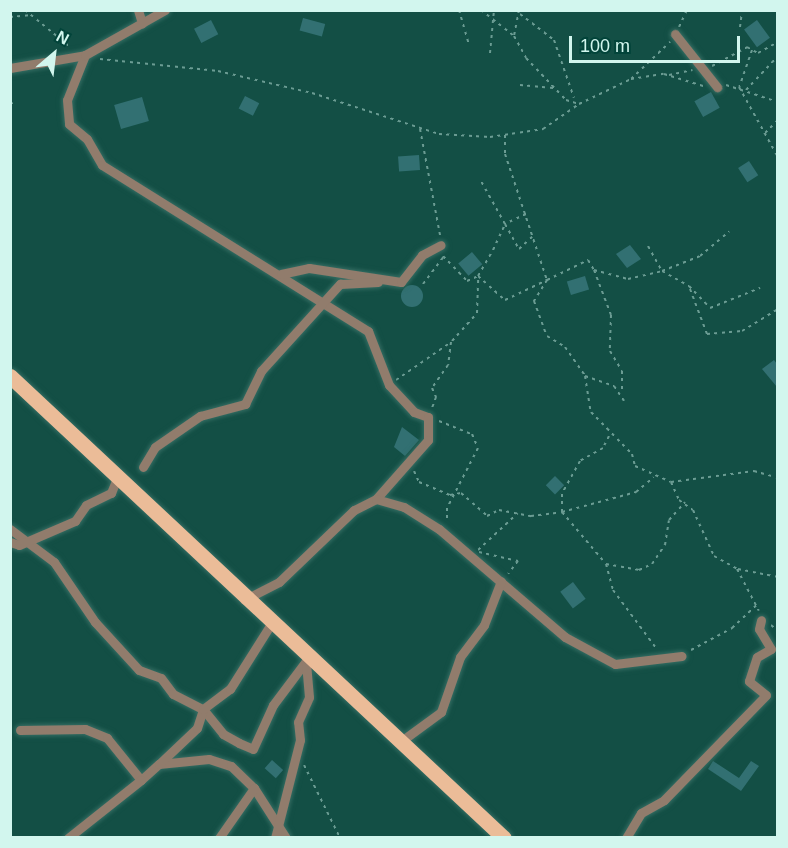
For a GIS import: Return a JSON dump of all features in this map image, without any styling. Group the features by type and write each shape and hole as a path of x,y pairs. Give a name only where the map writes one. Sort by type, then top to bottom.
{"highway":[{"path":"10,376 302,655 504,837"}],"street":[{"path":"138,10 142,23"},
{"path":"10,68 85,55 165,10"},
{"path":"675,34 708,69 717,87"},
{"path":"85,55 67,100 69,124 87,139 102,165 279,273 368,331 389,385 414,412 428,417 428,440 376,499 354,510 279,582 244,600"},
{"path":"143,467 155,447 200,416 245,404 261,371 269,369 320,300 351,280 401,282 422,255 441,245"},
{"path":"279,273 309,268 378,282"},
{"path":"10,542 31,540 75,521 86,505 111,493 117,477"},
{"path":"376,499 404,507 445,534 565,637 615,664 682,656"},
{"path":"10,529 31,540 54,562 118,650 139,670 161,678 173,694 203,709 224,734 253,749 273,705 302,655"},
{"path":"400,742 441,712 460,657 484,625 501,581"},
{"path":"626,837 641,813 664,800 766,694 749,681 757,657 771,649 759,629 761,620"},
{"path":"68,837 141,780 197,728 203,709 235,682 272,624"},
{"path":"275,837 297,754 298,722 309,697 302,655"},
{"path":"20,730 85,729 107,738 141,780"},
{"path":"159,764 209,759 231,766 254,788 286,837"},
{"path":"219,837 254,788"}],"path":[{"path":"25,10 85,55 126,66 218,71 312,93 420,129 505,135 543,129 579,104 631,79 675,34 687,10"},
{"path":"459,10 469,46"},
{"path":"481,10 489,20 514,36 566,100 574,98"},
{"path":"490,53 489,20 494,10"},
{"path":"514,36 520,15 519,10"},
{"path":"740,27 742,10"},
{"path":"10,17 32,15"},
{"path":"520,15 554,40 574,98 579,104"},
{"path":"669,75 708,69 747,47 758,53 777,42"},
{"path":"752,50 739,87 777,154"},
{"path":"746,90 777,56"},
{"path":"520,85 556,88"},
{"path":"10,102 15,105"},
{"path":"765,133 777,120"},
{"path":"420,129 443,257 467,281 478,276"},
{"path":"505,135 505,154 547,280 534,301 547,336 566,347 585,376 591,412 610,435 632,454 635,466 654,477 671,482 754,471 777,478"},
{"path":"481,181 519,249 533,235"},
{"path":"389,385 451,342 477,313 478,276 505,224 526,214"},
{"path":"594,270 628,279 662,272 700,256 729,232"},
{"path":"648,246 662,272 689,286 710,308 760,288"},
{"path":"423,284 443,257"},
{"path":"478,276 505,300 588,260 594,270 610,315 610,351 622,371 624,401"},
{"path":"689,286 707,334 742,331 777,309"},
{"path":"445,534 447,508 456,494 477,440 428,417 436,397 432,388 448,365 451,342"},
{"path":"585,376 622,391"},
{"path":"610,435 603,448 580,461 562,494 562,512 606,564 613,590 648,640 668,657"},
{"path":"410,459 419,482 456,494 488,516 499,510 518,513 562,512 636,492 654,477"},
{"path":"671,482 679,500 685,501"},
{"path":"606,564 639,570 652,564 665,545 669,520 685,501"},
{"path":"685,501 714,556 736,569 777,577"},
{"path":"471,555 518,513"},
{"path":"471,555 484,550 518,561 501,581"},
{"path":"736,569 757,605 761,620 777,631"},
{"path":"682,656 732,628 757,605"},
{"path":"297,754 340,837"}],"building":[{"path":"303,18 325,24 322,37 300,31"},
{"path":"211,20 218,34 201,43 194,29"},
{"path":"757,20 770,38 757,47 744,29"},
{"path":"711,92 720,108 703,117 694,101"},
{"path":"245,96 259,103 253,116 239,108"},
{"path":"142,97 149,121 121,129 114,105"},
{"path":"419,155 420,170 399,171 398,156"},
{"path":"749,161 758,175 747,182 738,168"},
{"path":"630,245 641,259 627,268 616,254"},
{"path":"472,252 482,264 468,276 458,264"},
{"path":"585,276 589,289 571,295 567,282"},
{"path":"412,285 420,288 423,296 420,304 412,307 404,304 401,296 404,288"},
{"path":"774,360 777,364 777,387 762,369"},
{"path":"402,427 419,440 405,456 394,447"},
{"path":"555,476 564,485 555,494 546,485"},
{"path":"573,582 586,599 573,608 560,592"},
{"path":"272,760 283,770 276,778 265,768"},
{"path":"713,761 739,778 751,761 759,766 741,791 708,769"}]}
